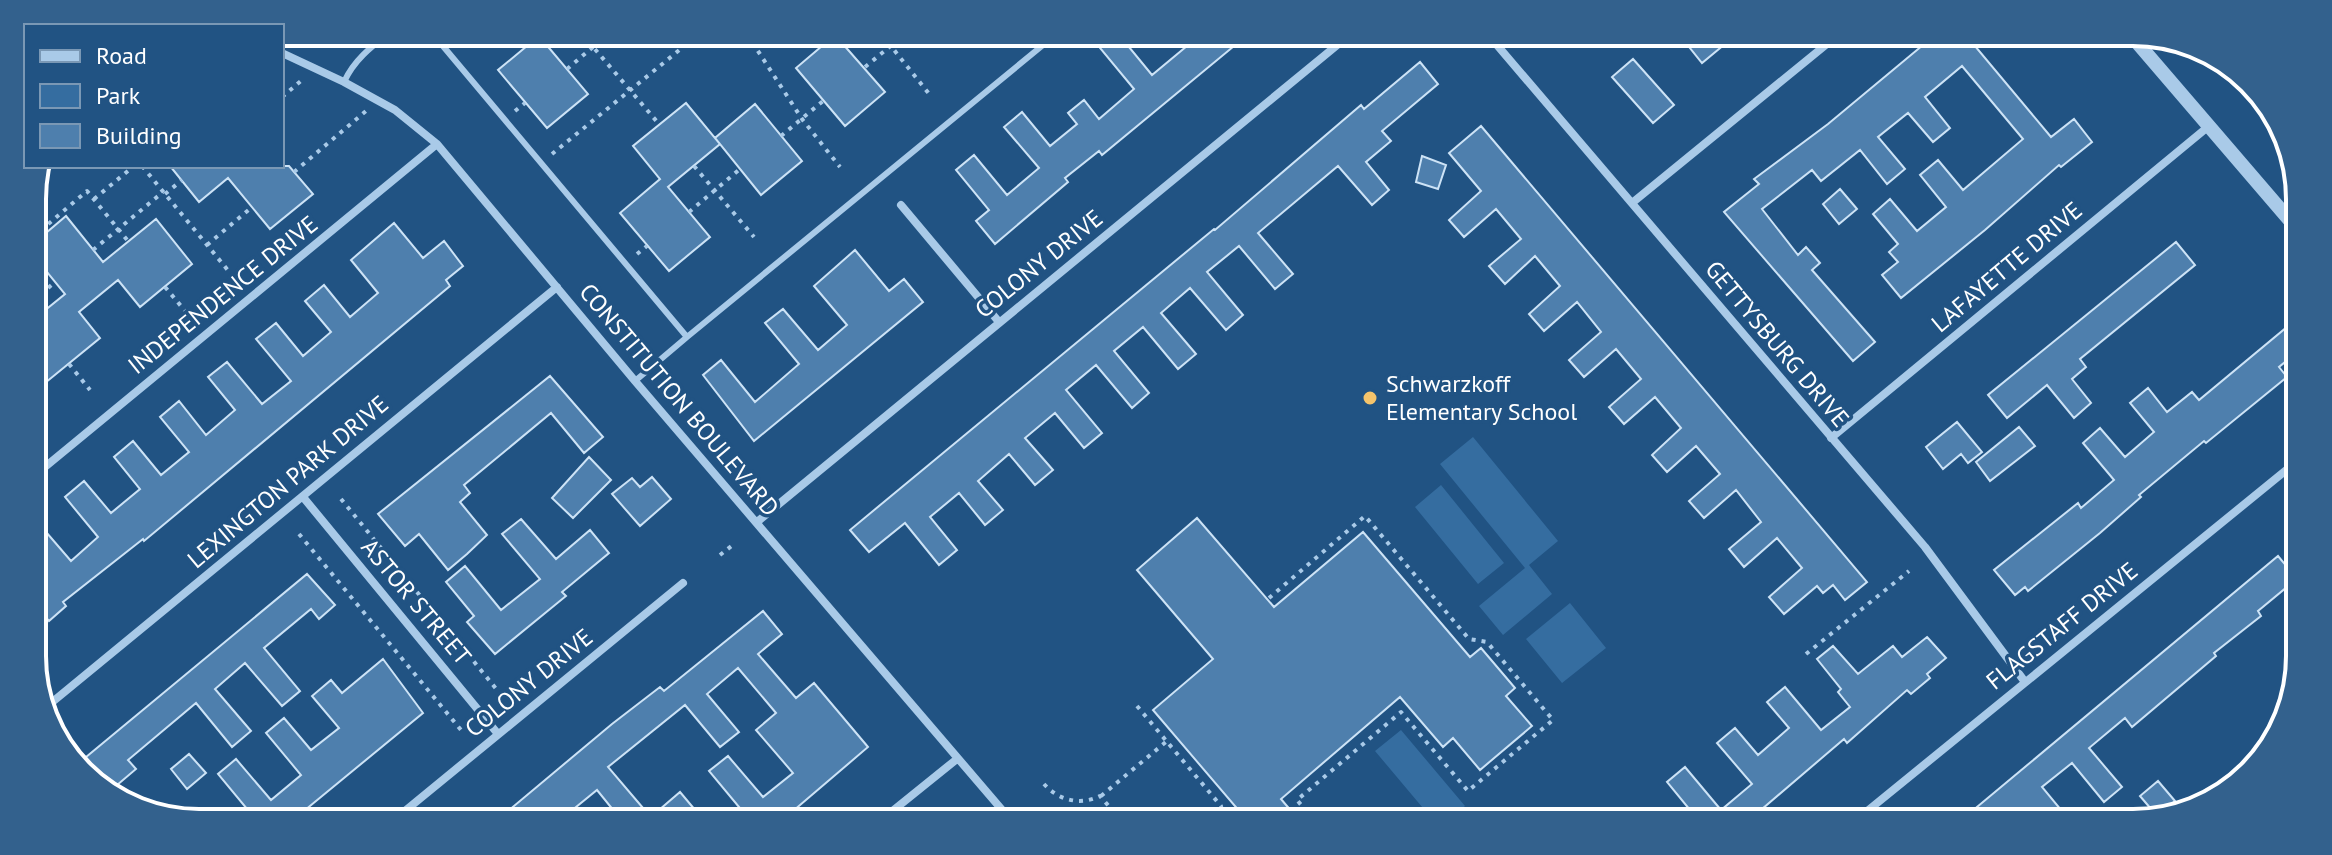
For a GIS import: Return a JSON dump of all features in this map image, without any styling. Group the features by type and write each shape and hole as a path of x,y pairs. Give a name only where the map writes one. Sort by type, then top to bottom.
{"street":[{"name":"COLONY DRIVE","path":"757,522 1336,46"},
{"name":"GETTYSBURG DRIVE","path":"1498,46 1950,579 2025,682"},
{"path":"1632,203 1824,46"},
{"path":"2140,46 2286,216"},
{"name":"CONSTITUTION BOULEVARD","path":"284,54 395,110 437,144 1001,809"},
{"name":"LAFAYETTE DRIVE","path":"1831,438 2209,126"},
{"name":"INDEPENDENCE DRIVE","path":"46,466 437,144"},
{"path":"901,205 999,322"},
{"name":"LEXINGTON PARK DRIVE","path":"53,701 557,287"},
{"name":"FLAGSTAFF DRIVE","path":"1870,809 2286,470"},
{"name":"ASTOR STREET","path":"303,497 498,734"},
{"name":"COLONY DRIVE","path":"407,809 683,583"},
{"path":"895,809 957,759"}],"lane":[{"path":"344,82 349,70 373,46"},
{"path":"443,46 687,337"},
{"path":"635,381 1042,46"}],"path":[{"path":"550,155 684,46"},
{"path":"755,46 802,119 840,167"},
{"path":"865,67 891,46 930,95"},
{"path":"567,69 593,47 659,124"},
{"path":"284,95 302,80"},
{"path":"781,136 823,101"},
{"path":"514,112 525,103"},
{"path":"294,172 366,111"},
{"path":"694,166 754,237"},
{"path":"94,199 132,168"},
{"path":"144,168 231,274"},
{"path":"689,212 740,169"},
{"path":"93,250 182,180"},
{"path":"46,226 87,191 128,241"},
{"path":"207,245 252,207"},
{"path":"635,255 647,246"},
{"path":"46,290 55,282"},
{"path":"165,287 186,312"},
{"path":"69,364 90,390"},
{"path":"341,499 502,696"},
{"path":"1269,598 1365,516 1469,639 1487,642 1553,720 1468,791 1401,712 1297,800 1305,809"},
{"path":"299,534 461,730"},
{"path":"720,555 734,544"},
{"path":"1806,654 1909,571"},
{"path":"1137,706 1221,809"},
{"path":"1044,784 1051,793 1068,799 1092,800 1167,741"},
{"path":"1100,796 1111,809"}],"green space":[{"path":"1473,437 1558,541 1529,565 1552,594 1503,635 1479,606 1525,568 1440,464"},
{"path":"1441,485 1504,563 1478,584 1415,507"},
{"path":"1570,603 1606,648 1562,683 1526,639"},
{"path":"1401,730 1465,806 1462,809 1424,809 1375,751"}],"building":[{"path":"527,46 547,46 588,94 547,128 498,70"},
{"path":"822,46 845,46 885,92 845,126 796,68"},
{"path":"1128,46 1152,75 1187,46 1234,46 1102,155 1099,151 1065,178 1068,182 995,244 976,221 989,210 956,170 974,155 1007,195 1039,168 1004,127 1022,112 1050,146 1077,124 1068,113 1084,100 1099,119 1134,89 1100,48"},
{"path":"1688,46 1723,46 1702,63"},
{"path":"1922,46 1975,46 2051,137 2074,119 2092,142 2061,167 2059,165 1901,298 1882,275 1898,262 1889,252 1898,244 1873,214 1890,199 1917,231 1946,207 1920,175 1938,160 1963,190 2023,139 1962,66 1925,97 1950,128 1933,142 1908,113 1878,137 1905,169 1887,184 1860,150 1821,181 1812,170 1762,209 1798,255 1806,247 1820,263 1812,270 1875,342 1853,361 1724,212 1759,184 1754,179 1828,124"},
{"path":"1633,59 1674,105 1653,123 1612,77"},
{"path":"1420,62 1438,84 1382,131 1391,141 1366,162 1389,190 1372,205 1338,166 1258,233 1293,274 1275,289 1239,246 1207,272 1243,315 1226,330 1190,288 1161,313 1196,354 1178,369 1143,327 1114,351 1149,393 1132,408 1096,365 1066,390 1102,433 1084,448 1055,413 1025,438 1053,470 1035,485 1009,454 978,481 1003,510 985,525 959,493 930,517 957,550 939,565 905,523 869,552 850,530 1215,230 1361,105 1364,109"},
{"path":"686,103 720,144 668,187 710,237 669,271 620,213 660,179 633,146"},
{"path":"755,104 802,161 761,195 715,138"},
{"path":"1481,126 1867,582 1845,600 1833,585 1823,593 1817,586 1784,614 1769,597 1802,568 1777,538 1744,567 1729,549 1761,522 1736,490 1704,518 1689,501 1720,474 1696,446 1667,472 1652,455 1681,428 1655,397 1624,424 1609,407 1641,379 1616,349 1584,377 1569,360 1601,332 1577,302 1544,331 1529,314 1560,286 1535,256 1505,284 1489,266 1521,239 1496,209 1464,237 1449,220 1481,191 1449,153"},
{"path":"1422,156 1446,165 1438,189 1416,182"},
{"path":"289,166 313,194 270,229 228,178 199,202 172,168"},
{"path":"1840,189 1857,209 1839,224 1823,204"},
{"path":"66,216 103,262 156,219 192,264 140,307 118,280 79,312 100,338 46,382 46,309 65,294 46,271 46,233"},
{"path":"394,223 423,258 444,241 463,266 446,280 450,286 144,541 63,602 66,606 49,621 46,617 46,532 71,561 98,537 65,497 84,481 111,513 140,489 114,457 133,441 161,475 189,452 160,417 179,401 206,435 235,410 208,377 227,362 262,404 291,381 256,339 276,323 303,356 331,332 305,301 324,285 350,317 378,293 351,260"},
{"path":"2176,242 2195,265 2080,359 2086,367 2072,379 2091,403 2074,418 2047,385 2007,418 1988,395"},
{"path":"855,250 889,291 904,279 923,302 754,441 703,375 721,360 755,402 799,364 765,323 783,309 818,350 847,325 814,286"},
{"path":"2286,328 2286,361 2279,367 2286,378 2206,443 2204,441 2139,495 2141,497 2100,533 2028,591 2025,587 2015,595 1994,570 2078,503 2081,508 2114,480 2083,443 2100,428 2125,457 2154,432 2130,403 2148,388 2167,412 2192,392 2199,400"},
{"path":"550,376 603,437 584,453 551,413 464,485 470,493 460,502 487,535 467,554 448,570 419,534 405,546 378,514"},
{"path":"1957,422 1982,452 1968,463 1961,454 1943,469 1926,447"},
{"path":"2019,427 2035,446 1990,481 1976,462"},
{"path":"589,457 611,480 573,518 552,498"},
{"path":"652,477 671,499 640,526 612,494 632,478 640,487"},
{"path":"1197,518 1274,607 1363,532 1470,657 1481,648 1515,688 1506,696 1532,726 1480,770 1453,738 1443,747 1400,697 1281,799 1290,809 1237,809 1153,710 1213,659 1137,570"},
{"path":"521,519 556,559 590,530 609,553 562,592 566,596 495,654 467,622 474,616 446,582 465,566 501,610 540,579 502,534"},
{"path":"2278,556 2286,566 2286,588 2258,611 2261,616 2214,653 2216,656 2132,727 2125,718 2089,748 2122,787 2104,802 2072,763 2042,787 2060,809 1975,809"},
{"path":"307,574 335,605 319,619 311,609 264,648 300,691 282,706 245,663 215,689 251,731 232,747 196,703 128,760 136,769 117,785 85,758"},
{"path":"763,611 782,634 758,654 796,698 814,683 868,747 795,809 741,809 709,771 728,756 763,797 793,773 756,730 776,713 738,668 707,694 739,732 720,747 685,705 608,767 642,809 612,809 597,790 574,809 510,809 660,687 664,691"},
{"path":"1927,637 1946,658 1927,674 1930,678 1911,694 1907,690 1847,743 1844,739 1762,809 1722,809 1752,784 1717,743 1735,728 1758,755 1789,728 1767,702 1785,687 1821,730 1850,707 1838,692 1841,689 1817,659 1833,646 1858,674 1893,646 1902,657"},
{"path":"383,659 423,713 306,809 247,809 218,774 236,759 271,800 301,775 266,733 284,718 311,750 339,728 312,696 331,680 342,693"},
{"path":"189,754 206,773 187,789 171,769"},
{"path":"1685,767 1720,809 1689,809 1667,782"},
{"path":"2158,781 2175,801 2150,808 2140,796"},
{"path":"680,792 694,809 660,809"}],"place":[{"name":"Schwarzkoff Elementary School","path":"1370,398"}]}
